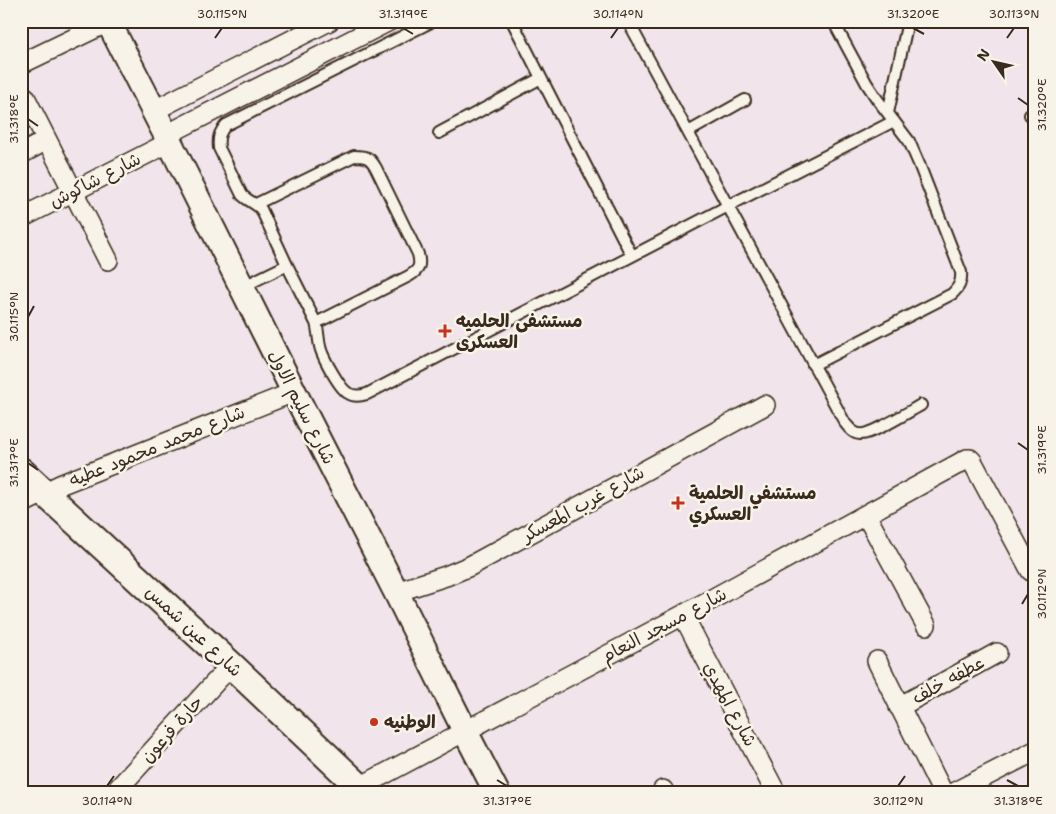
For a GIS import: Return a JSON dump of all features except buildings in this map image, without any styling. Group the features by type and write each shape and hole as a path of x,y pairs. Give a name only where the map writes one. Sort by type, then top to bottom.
{"main road":[{"name":"شارع عين شمس","path":"21,471 363,790"}],"street":[{"path":"154,111 329,21"},
{"name":"شارع شاكوش","path":"21,218 390,21"},
{"path":"21,64 108,22"},
{"name":"شارع سليم الاول","path":"108,22 497,793"},
{"path":"25,97 108,260"},
{"path":"21,154 46,140"},
{"name":"شارع محمد محمود عطيه","path":"21,504 45,492 294,392"},
{"name":"شارع غرب المعسكر","path":"396,592 430,582 470,566 765,406"},
{"name":"شارع مسجد النعام","path":"363,790 465,731 683,615 967,459 972,461 1031,571"},
{"path":"866,515 926,625"},
{"name":"شارع المهدي","path":"683,615 776,793"},
{"name":"عطفه خلف","path":"899,707 997,653"},
{"path":"877,662 943,793"},
{"name":"حارة فرعون","path":"114,793 230,665"},
{"path":"952,793 1035,751"}],"lane":[{"path":"433,21 226,126 220,132 218,140 219,148 240,191 246,199 261,209 316,323 320,333 319,342 322,352 341,387 348,394 358,396 367,394 728,206 891,117"},
{"path":"512,21 632,256"},
{"path":"628,21 813,365 851,431 860,435 871,432 921,404"},
{"path":"813,365 952,294 962,281 961,272 920,164 909,142 867,84 833,21"},
{"path":"891,117 908,21"},
{"path":"439,133 541,78"},
{"path":"688,132 745,100"},
{"path":"256,204 354,156 363,156 371,160 376,168 418,254 420,263 416,271 409,276 316,323"},
{"path":"242,287 287,265"}],"place":[{"name":"مستشفى الحلميه العسكرى","path":"445,331"},
{"name":"مستشفي الحلمية العسكري","path":"678,503"},
{"name":"الوطنيه","path":"374,722"}]}
